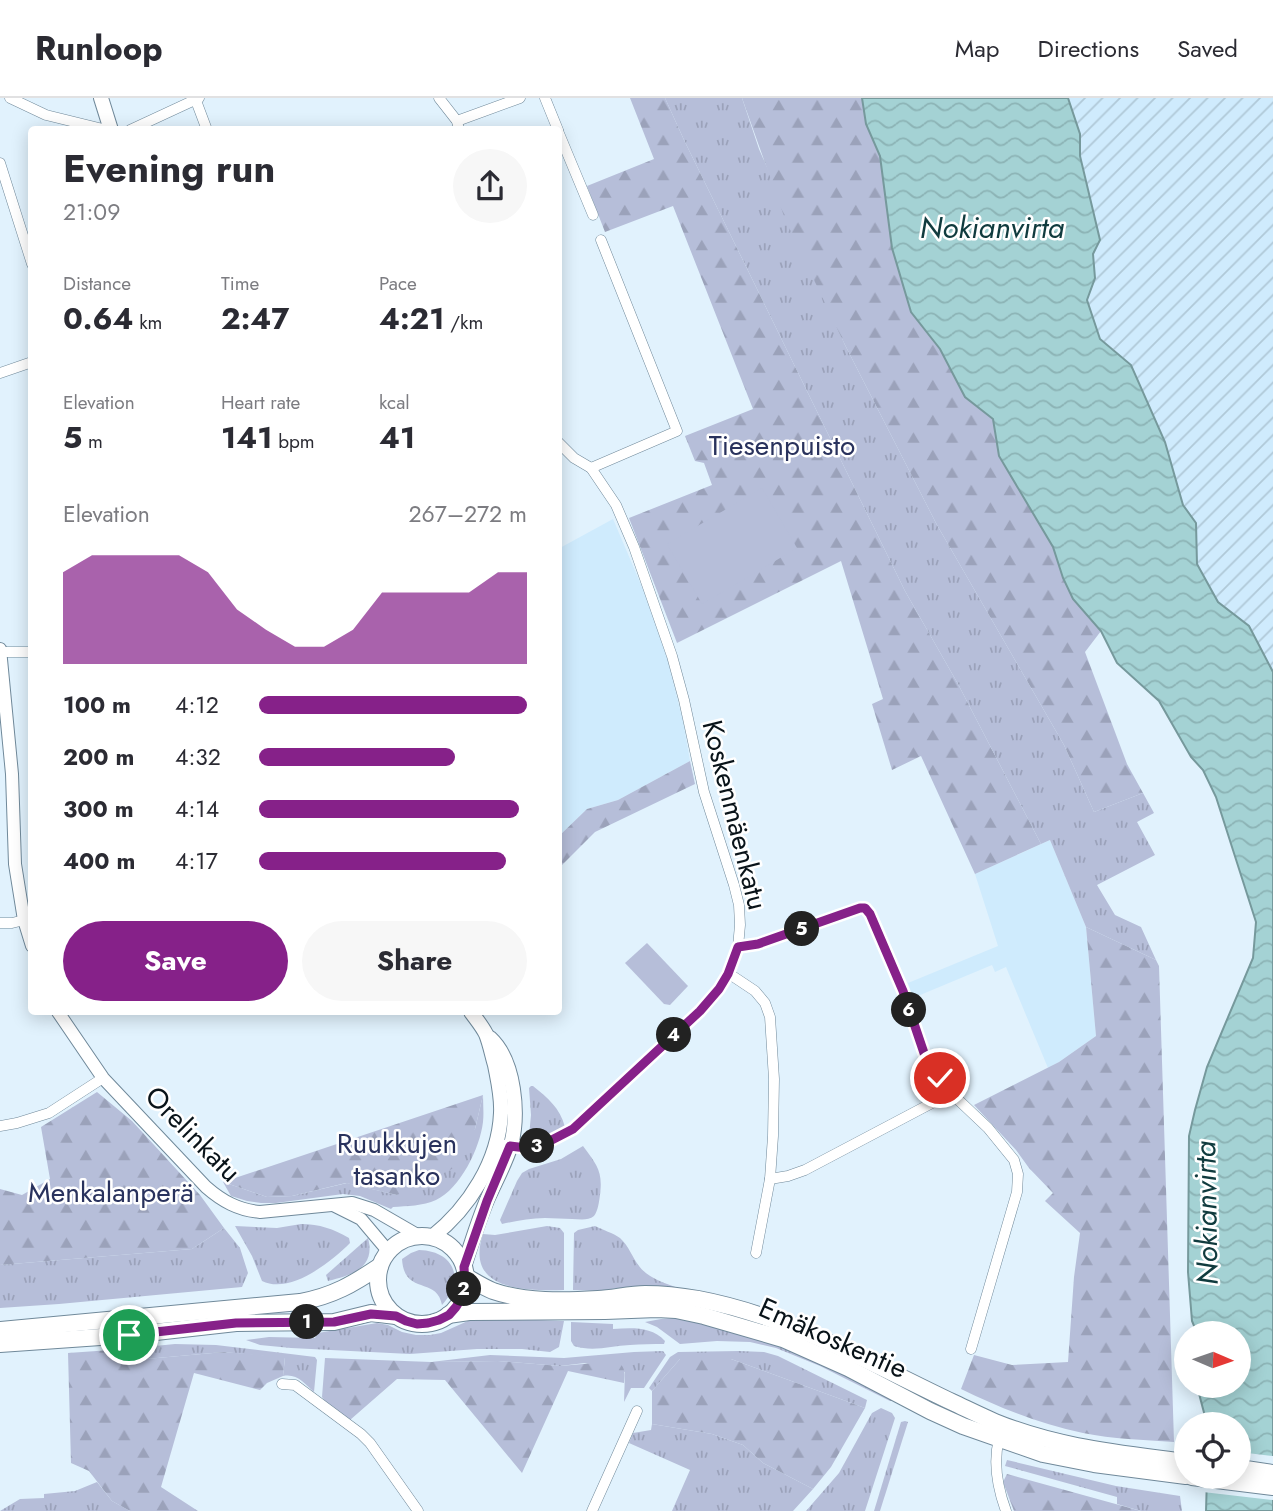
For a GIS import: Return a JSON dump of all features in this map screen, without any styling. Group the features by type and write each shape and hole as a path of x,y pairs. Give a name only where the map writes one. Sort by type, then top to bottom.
{"main road":[{"path":"101,98 108,126"},
{"path":"473,1015 486,1035 500,1091 503,1145 465,1271 465,1287 456,1307 449,1315 428,1323 417,1324 396,1316 386,1306 377,1280 380,1266 388,1251 402,1240 425,1236 450,1221 467,1201 487,1166 503,1145"},
{"path":"425,1236 443,1242 454,1250 465,1271"},
{"path":"0,1330 300,1302 343,1289 380,1266"},
{"name":"Emäkoskentie","path":"465,1271 481,1286 513,1296 590,1299 652,1294 730,1306 834,1344 921,1388 1010,1428 1056,1443 1174,1467"},
{"name":"Emäkoskentie","path":"449,1315 469,1312 676,1310 758,1330 793,1343 930,1411 1043,1454 1081,1462 1174,1468"},
{"path":"0,1344 129,1335 236,1323 334,1322 371,1314 396,1316"},
{"path":"1251,1470 1273,1473"},
{"path":"1251,1484 1273,1487"}],"street":[{"path":"10,98 46,115 92,126"},
{"path":"439,98 458,125 520,98"},
{"path":"545,98 556,126"},
{"path":"139,126 196,99 206,126"},
{"path":"562,140 593,215"},
{"path":"0,163 28,251"},
{"path":"591,468 677,431 601,240"},
{"path":"0,373 28,363"},
{"name":"Koskenmäenkatu","path":"503,1145 526,1148 544,1144 573,1129 700,1011 719,989 738,947 740,925 739,905 704,792 672,656 634,547 616,505 591,468 573,458 562,446"},
{"path":"28,652 0,651 15,864 28,933"},
{"path":"738,947 758,944 865,908 903,991 924,1053 951,1093 988,1128 1014,1160 1018,1174 1017,1192 971,1349"},
{"path":"0,923 24,920"},
{"path":"728,974 755,991 765,1003 770,1017 774,1079 770,1179 756,1253"},
{"name":"Orelinkatu","path":"60,1015 103,1078 206,1186 225,1202 260,1212 352,1203 374,1210 425,1236"},
{"path":"0,1126 49,1113 103,1078"},
{"path":"770,1179 805,1170 951,1093"},
{"path":"335,1206 361,1219 388,1251"},
{"path":"282,1384 295,1385 370,1443 418,1511"},
{"path":"592,1511 638,1411"},
{"path":"999,1439 996,1451 997,1468 1001,1498 1006,1511"}],"shaded area":[{"path":"1068,98 1273,98 1273,672 1249,626 1218,602 1197,563 1196,523 1183,505 1165,442 1116,351 1100,339 1087,300 1095,278 1093,254 1080,156 1080,134"},
{"path":"613,519 642,587 667,658 690,761 618,800 587,809 562,833 562,547"},
{"path":"1050,840 1086,927 1096,1036 1048,1068 1006,967 995,972 992,965 913,998 908,983 998,946 975,874"}],"green space":[{"name":"Tiesenpuisto","path":"630,98 665,98 905,591 958,684 1041,844 975,874 921,756 892,770 872,704 883,699 841,561 677,643 629,518 712,485 704,463 695,461 685,436 753,409 673,206 605,232 587,186 654,159"},
{"path":"665,98 742,98 759,149 845,345 937,525 1064,745 1094,812 1143,793 1154,813 1137,822 1155,855 1097,885 1115,915 1141,927 1156,960 1086,927 1050,840 1041,844 958,684 905,591"},
{"path":"742,98 862,98 866,124 880,156 911,312 940,349 965,397 993,419 999,456 1053,547 1073,599 1101,631 1085,652 1127,764 1143,793 1094,812 1064,745 937,525 845,345 785,219"},
{"path":"762,488 797,548 702,604 667,544"},
{"path":"690,761 695,784 595,832 562,865 562,833 587,809 618,800"},
{"path":"1086,927 1156,960 1159,966 1174,1442 1083,1433 1020,1415 961,1389 974,1355 1012,1365 1068,1362 1080,1233 1045,1201 1053,1193 974,1105 1059,1062 1096,1036"},
{"path":"647,943 688,986 670,1005 664,1004 625,963"},
{"path":"531,1086 553,1104 565,1127 543,1139 529,1136"},
{"name":"Menkalanperä","path":"97,1092 132,1121 200,1195 224,1228 192,1249 0,1265 0,1189 22,1195 50,1179 41,1127"},
{"path":"483,1095 483,1122 473,1155 453,1187 445,1195 431,1202 391,1209 360,1196 343,1194 261,1203 231,1196 223,1182 267,1197 292,1196 347,1183 397,1195 475,1129"},
{"name":"Ruukkujen tasanko","path":"483,1095 475,1129 456,1167 397,1195 346,1183 292,1196 267,1197 223,1182"},
{"path":"583,1146 595,1164 601,1180 599,1203 594,1216 589,1219 548,1218 502,1224 500,1220 522,1173 561,1159"},
{"path":"301,1224 332,1230 349,1238 350,1243 321,1267 297,1280 285,1284 262,1281 235,1226 277,1228"},
{"path":"547,1226 560,1228 564,1233 564,1290 533,1290 502,1284 490,1277 482,1267 479,1253 483,1234 495,1235"},
{"path":"595,1226 620,1238 647,1274 678,1288 573,1290 574,1233"},
{"path":"224,1228 240,1248 248,1273 242,1287 0,1308 0,1265 192,1249"},
{"path":"368,1238 370,1248 365,1263 353,1273 328,1281 326,1275"},
{"path":"419,1250 441,1255 453,1268 453,1286 442,1305 434,1291 408,1278 404,1270 402,1259"},
{"path":"676,1316 764,1338 899,1399 890,1401 820,1366 776,1348 750,1342 680,1344 657,1327 645,1322"},
{"path":"488,1318 564,1321 559,1347 550,1352 477,1349 410,1354 291,1348 260,1345 246,1340 269,1337 315,1338 318,1333 377,1323 402,1332 430,1335 470,1320"},
{"path":"571,1322 613,1324 613,1329 641,1329 660,1336 665,1341 664,1344 581,1348 574,1346 571,1341"},
{"path":"175,1344 216,1345 315,1357 314,1392 297,1378 283,1376 285,1358 224,1352 146,1359 125,1349"},
{"path":"125,1349 146,1359 224,1352 285,1357 283,1376 267,1383 260,1390 194,1373 161,1487 198,1511 130,1511 112,1501 89,1471 71,1463 68,1353"},
{"path":"663,1351 666,1355 644,1388 631,1388 624,1402 625,1372 585,1363 560,1366 498,1361 431,1362 490,1355 564,1358"},
{"path":"678,1352 764,1352 778,1356 867,1400 865,1408 731,1359 680,1359 652,1391 649,1388 670,1357"},
{"path":"325,1358 431,1362 498,1361 560,1366 617,1361 625,1376 624,1383 568,1371 522,1473 445,1380 397,1379 350,1420 322,1397"},
{"path":"680,1359 731,1359 865,1408 831,1467 813,1489 763,1463 743,1445 712,1434 652,1424 652,1391"},
{"path":"881,1408 892,1413 895,1418 865,1511 806,1511 839,1473 872,1413"},
{"path":"901,1422 908,1422 880,1511 874,1511"},
{"path":"652,1424 712,1434 743,1445 763,1463 813,1489 793,1511 672,1511 690,1470 629,1443 633,1433 651,1430"},
{"path":"1007,1460 1116,1486 1180,1496 1182,1511 1141,1511 1117,1504 1117,1497 1005,1466"},
{"path":"1007,1474 1141,1511 1014,1511 1003,1482"},
{"path":"97,1482 112,1501 130,1511 0,1511 20,1499 44,1498 44,1494 75,1491"}],"water":[{"name":"Nokianvirta","path":"862,98 1068,98 1080,134 1080,156 1100,240 1093,254 1095,278 1087,300 1100,339 1131,365 1165,442 1183,505 1196,523 1197,564 1218,602 1249,626 1273,672 1273,1511 1206,1511 1207,1489 1251,1489 1251,1412 1204,1412 1200,1398 1251,1398 1251,1321 1192,1321 1188,1272 1189,1136 1207,1067 1253,958 1256,922 1216,797 1203,770 1191,757 1159,701 1117,663 1101,631 1073,599 1053,547 999,456 993,419 965,397 940,349 911,312 892,248 880,156 866,124"}],"pier":[{"path":"1251,1453 1273,1456 1273,1500 1203,1492 1203,1489 1251,1489"}],"route":[{"path":"129,1335 236,1323 334,1322 371,1314 396,1316 417,1324 439,1320 449,1315 462,1297 465,1287 464,1267 477,1226 510,1146 526,1148 544,1144 573,1129 700,1011 728,974 738,947 758,944 860,908 865,908 870,914 903,991 924,1053 940,1078"}]}
